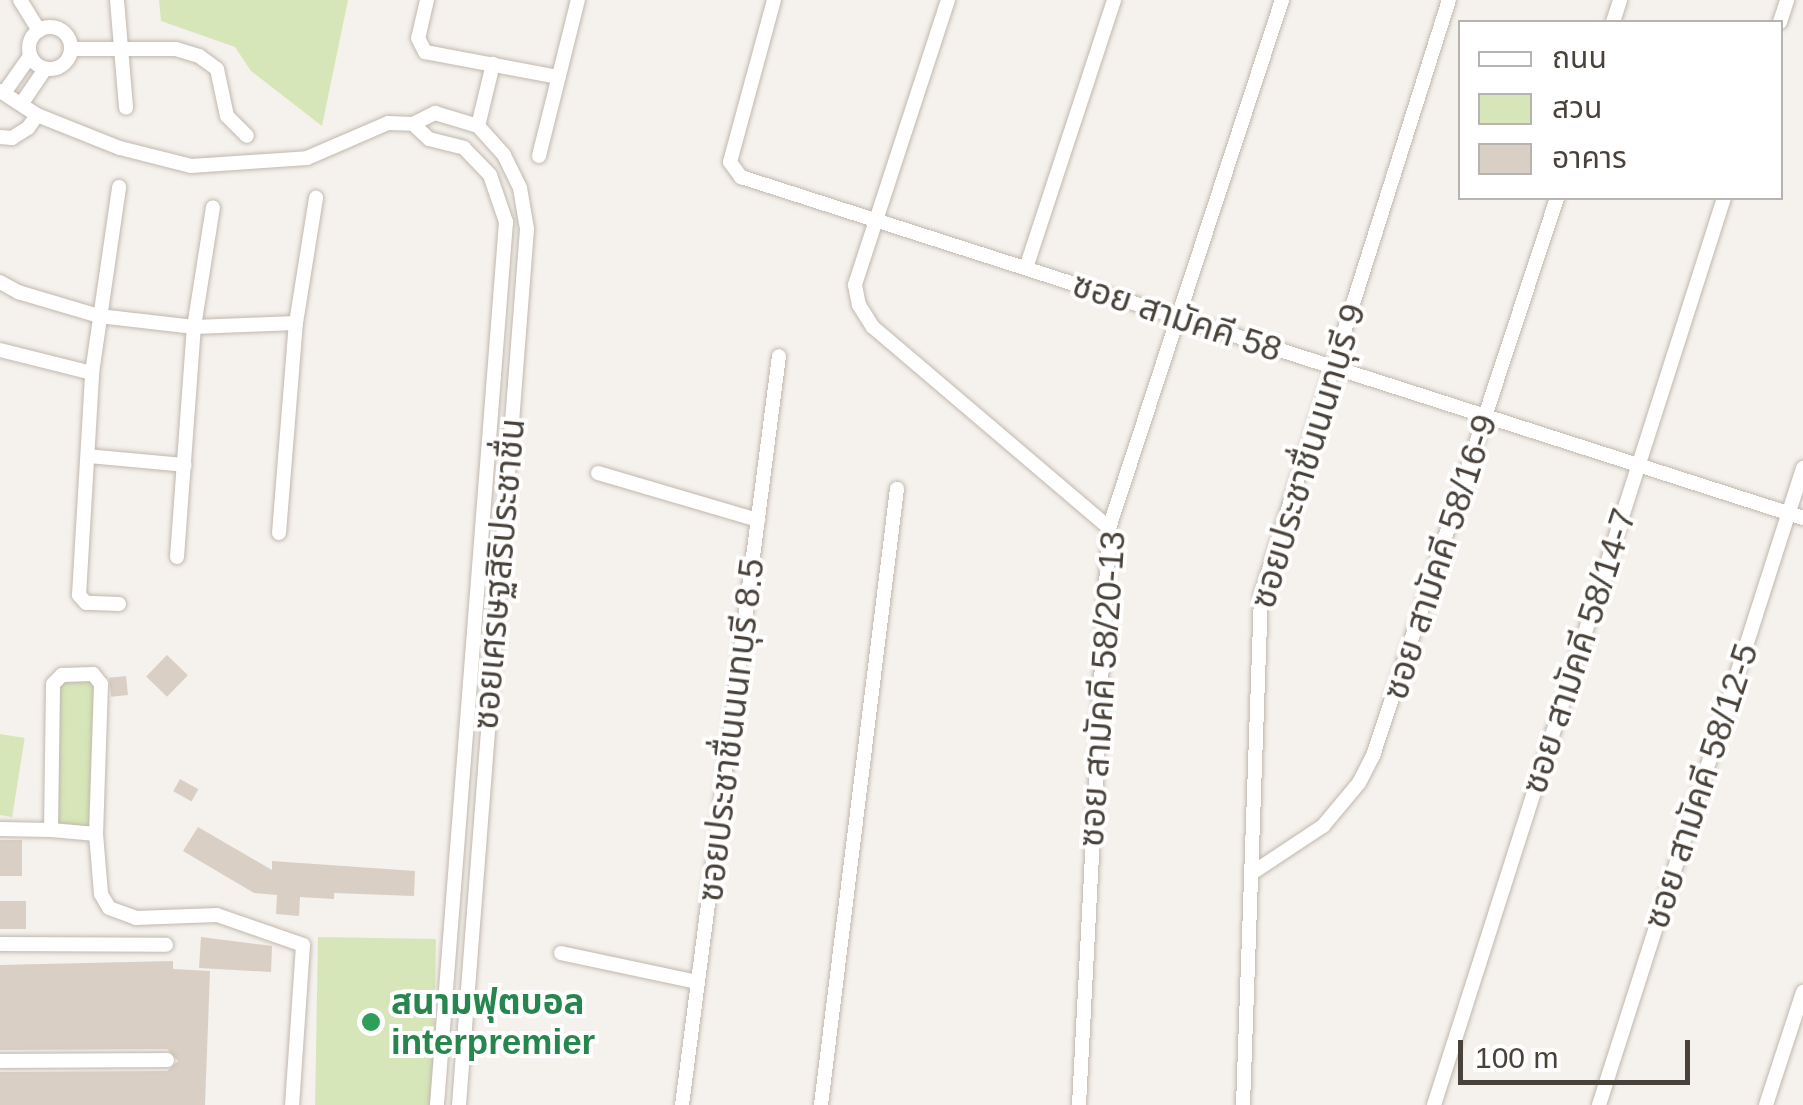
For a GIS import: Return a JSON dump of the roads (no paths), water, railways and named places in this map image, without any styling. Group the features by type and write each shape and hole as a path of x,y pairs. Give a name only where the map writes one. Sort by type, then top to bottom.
{"street":[{"path":"20,0 40,30"},
{"path":"117,0 126,108"},
{"path":"427,0 418,38 426,52 559,77"},
{"path":"539,156 578,0"},
{"name":"ซอย สามัคคี 58","path":"774,0 730,162 741,177 1796,516"},
{"path":"948,0 856,285 863,314 1109,528"},
{"path":"1026,268 1114,0"},
{"name":"ซอย สามัคคี 58/20-13","path":"1080,1105 1109,528 1282,0"},
{"name":"ซอยประชาชื่นนนทบุรี 9","path":"1243,1105 1255,871 1261,594 1449,0"},
{"path":"72,49 64,32 52,26 40,30 31,38 30,56 2,92 37,115 120,148 191,166 307,158 388,123 413,124 435,113 478,126 493,64"},
{"path":"72,49 176,49 199,56 217,69 227,116 247,136"},
{"path":"22,103 45,69 64,66 72,49"},
{"path":"30,56 45,69"},
{"path":"0,138 12,138 28,128 37,115"},
{"name":"ซอยเศรษฐสิริประชาชื่น","path":"413,124 428,140 464,148 490,175 506,222 437,1105"},
{"name":"ซอยเศรษฐสิริประชาชื่น","path":"459,1105 527,229 520,188 504,155 478,126"},
{"path":"119,187 92,373 80,595 86,603 119,604"},
{"path":"279,533 296,323 316,198"},
{"name":"ซอย สามัคคี 58/16-9","path":"1255,871 1323,826 1360,783 1374,756 1556,200"},
{"name":"ซอย สามัคคี 58/14-7","path":"1434,1105 1723,200"},
{"path":"177,558 194,327 212,207"},
{"path":"0,282 18,292 99,316 194,327 296,323"},
{"path":"0,350 92,373"},
{"name":"ซอยประชาชื่นนนทบุรี 8.5","path":"682,1105 780,356"},
{"path":"88,456 185,465"},
{"name":"ซอย สามัคคี 58/12-5","path":"1600,1105 1796,516 1803,468"},
{"path":"598,474 758,520"},
{"path":"821,1105 896,490"},
{"path":"51,830 53,684 62,675 93,674 101,684 96,834 101,894 109,908 136,918 217,915 302,945 292,1105"},
{"path":"0,829 96,834"},
{"path":"0,944 166,945"},
{"path":"561,953 698,982"},
{"path":"1766,1105 1803,992"},
{"path":"0,1061 167,1060"}],"place":[{"name":"สนามฟุตบอล interpremier","path":"371,1022"}]}
